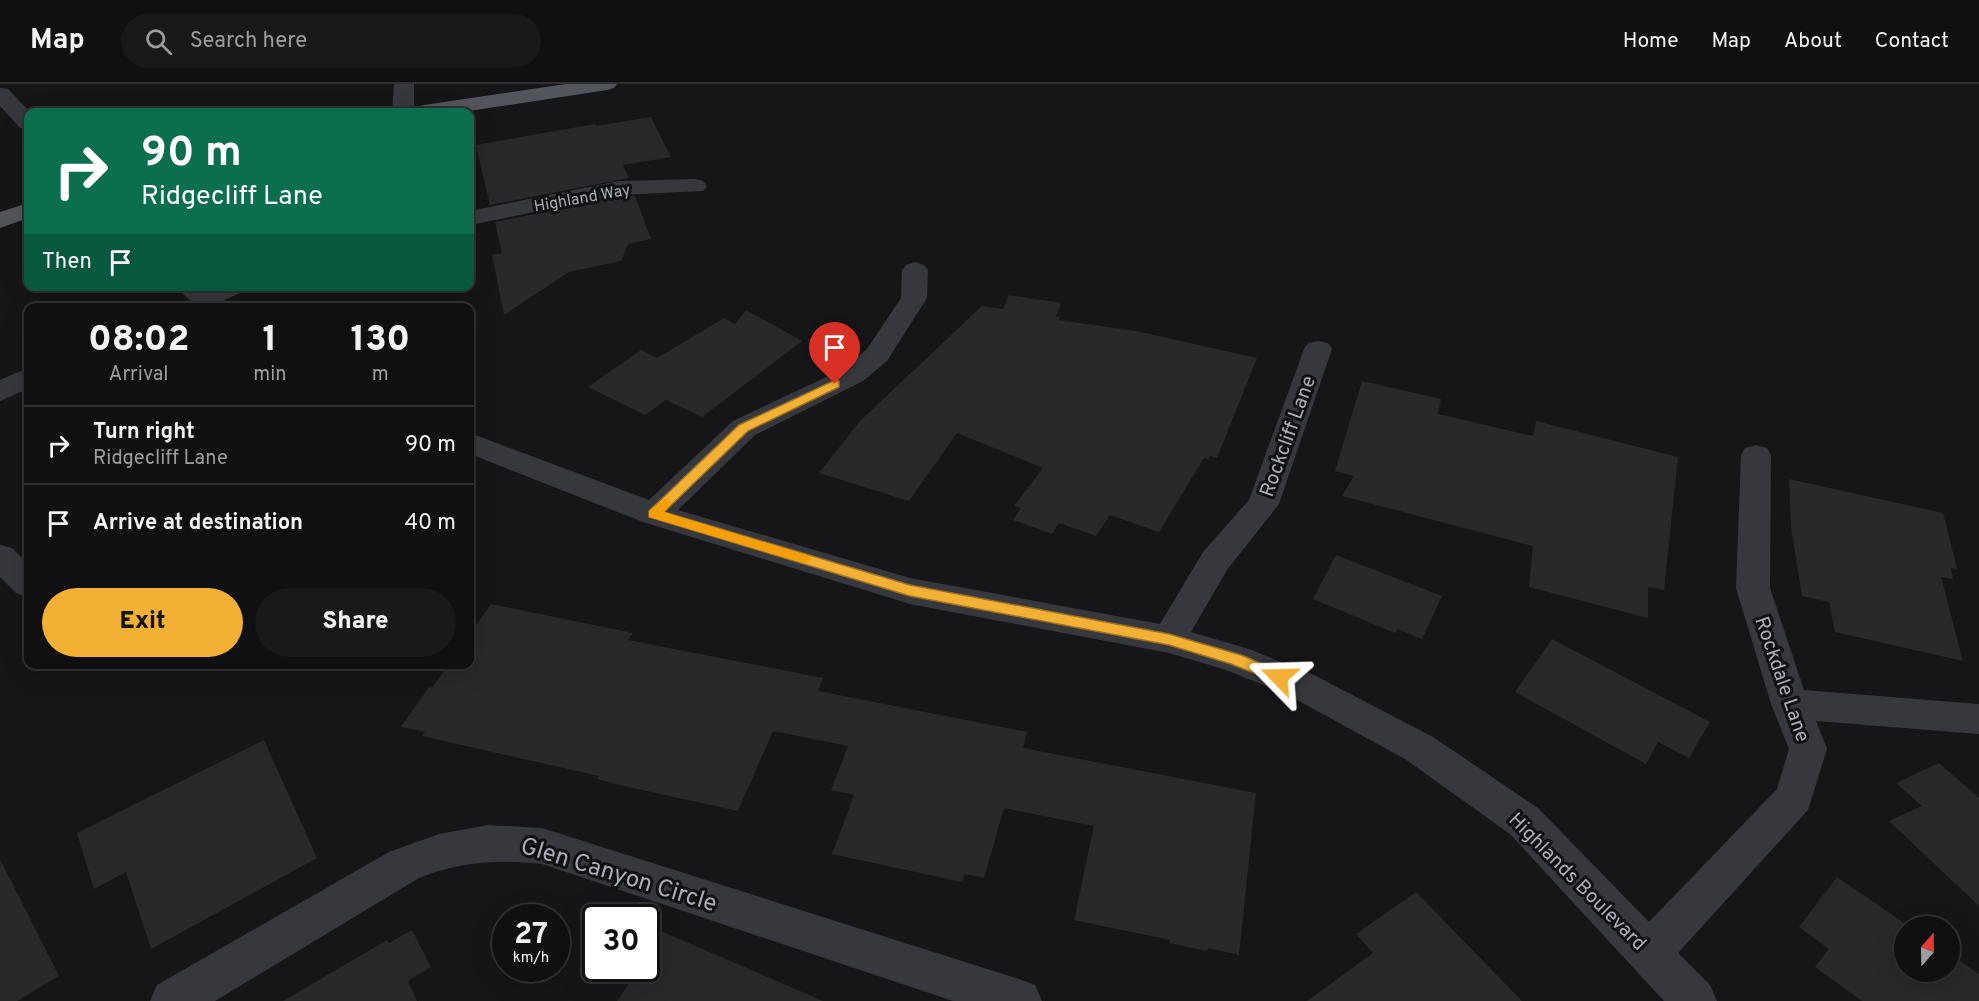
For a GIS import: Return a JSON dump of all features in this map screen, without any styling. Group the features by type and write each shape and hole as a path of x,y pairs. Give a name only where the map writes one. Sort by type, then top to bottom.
{"main road":[{"path":"450,108 607,84"},
{"path":"0,220 24,211"}],"street":[{"path":"403,108 404,84"},
{"path":"0,94 24,119"},
{"name":"Highland Way","path":"474,217 619,188 695,186"},
{"path":"654,514 744,428 853,375 877,355 914,298 915,270"},
{"path":"203,298 221,291"},
{"name":"Rockcliff Lane","path":"1169,639 1215,561 1263,504 1318,349"},
{"path":"0,392 24,379"},
{"name":"Highlands Boulevard","path":"474,445 654,514 910,591 1169,639 1236,660 1301,685 1419,748 1524,821 1694,1001"},
{"name":"Rockdale Lane","path":"1649,953 1794,798 1808,749 1790,704 1753,588 1756,455"},
{"path":"0,557 24,580"},
{"path":"1790,704 1979,719"},
{"name":"Glen Canyon Circle","path":"173,1001 404,865 440,850 475,843 510,841 542,846 1019,1001"}],"building":[{"path":"651,117 671,157 623,165 629,178 490,205 476,145 595,124 596,126"},
{"path":"635,196 651,239 628,244 621,261 569,272 504,315 492,255 502,253 495,222 619,197"},
{"path":"1009,295 1061,303 1056,317 1060,317 1059,320 1136,331 1257,358 1217,458 1210,456 1208,459 1204,458 1159,532 1110,515 1096,536 1059,523 1052,534 1013,520 1021,508 1014,506 1043,468 957,433 909,501 819,473 860,421 982,306 1003,309"},
{"path":"746,310 802,341 702,417 666,400 645,415 588,387 641,350 657,358 724,318 735,324"},
{"path":"1362,381 1441,399 1438,414 1533,436 1536,421 1678,457 1664,590 1648,587 1648,618 1529,587 1533,546 1342,496 1354,476 1335,471"},
{"path":"1789,479 1943,513 1957,569 1951,568 1953,579 1941,577 1963,661 1835,632 1829,602 1802,596 1791,527"},
{"path":"1336,555 1442,596 1422,639 1398,629 1395,633 1313,599"},
{"path":"491,604 633,633 628,640 823,678 818,691 1027,732 1023,748 1256,793 1239,955 1169,943 1170,940 1074,920 1094,826 1004,808 984,878 964,874 962,882 832,854 854,795 831,790 848,746 773,731 738,811 624,786 597,779 599,776 422,736 425,732 401,727 429,687 432,688 445,669 474,669 474,628"},
{"path":"1552,639 1710,722 1689,758 1658,742 1646,764 1515,692"},
{"path":"264,740 317,858 151,949 126,872 94,889 77,833"},
{"path":"1939,763 1979,798 1979,906 1889,821 1922,806 1896,783"},
{"path":"0,859 59,976 17,1001 0,1001"},
{"path":"1837,877 1894,916 1894,982 1960,982 1960,961 1979,974 1979,1001 1862,1001 1815,967 1829,949 1799,927"},
{"path":"1416,892 1522,1001 1307,1001 1373,953 1356,934"},
{"path":"412,930 431,967 408,981 417,1001 283,1001 387,940 389,943"},
{"path":"663,932 823,1001 617,1001 630,982 660,982 660,936"}],"slow traffic":[{"path":"666,503 654,514 806,559"}],"route":[{"path":"835,384 744,428 654,514 910,591 1169,639 1236,660 1279,677"}]}
